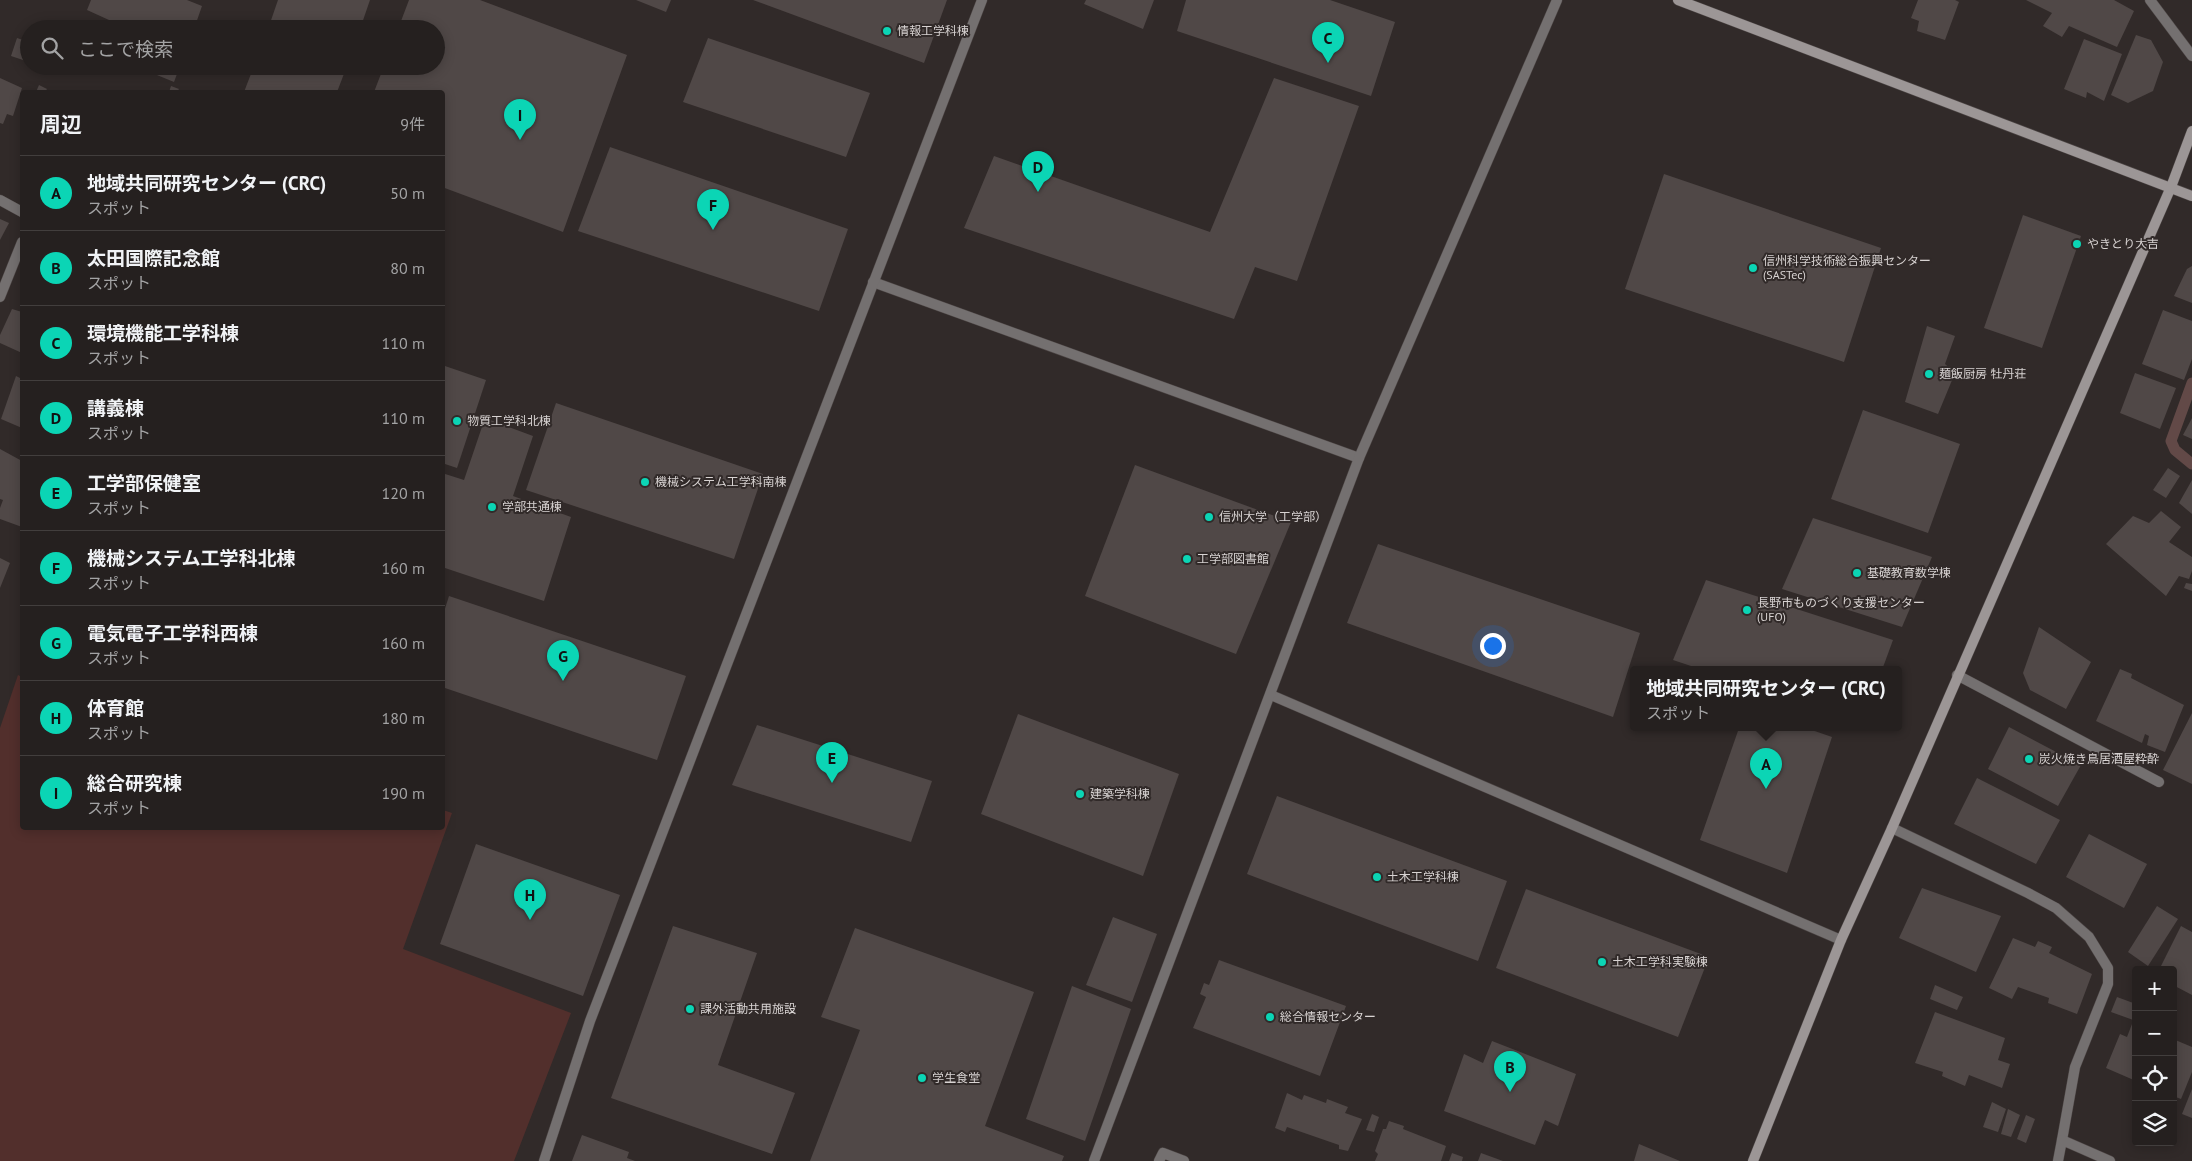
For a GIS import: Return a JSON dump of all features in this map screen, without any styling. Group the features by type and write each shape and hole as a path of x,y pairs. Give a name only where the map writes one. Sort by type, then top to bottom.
{"street":[{"path":"544,1161 590,1021 982,0"},
{"path":"1094,1161 1271,695 1358,458 1557,0"},
{"path":"1678,0 2192,196"},
{"path":"2150,0 2192,56"},
{"path":"1753,1161 1841,940 1892,828 2171,187 2192,131"},
{"path":"0,200 20,211"},
{"path":"0,297 20,247"},
{"path":"874,282 1358,458"},
{"path":"1957,675 2159,782"},
{"path":"1271,695 1841,940"},
{"path":"1892,828 2056,908 2089,937 2108,968 2108,984 2074,1067 2058,1161"},
{"path":"2062,1140 2110,1161"},
{"path":"1159,1161 1164,1154 1184,1161"}],"shaded area":[{"path":"18,675 20,676 20,830 445,830 445,811 452,813 403,949 571,1013 514,1161 0,1161 0,728"}],"building":[{"path":"91,0 187,0 202,6 197,20 109,20 87,10"},
{"path":"278,0 370,0 363,20 271,20"},
{"path":"409,0 480,0 627,55 563,232 445,188 445,90 375,90 381,75 445,75 445,20 401,20"},
{"path":"636,0 671,0 666,12"},
{"name":"情報工学科棟","path":"753,0 947,0 924,63"},
{"path":"1086,0 1154,0 1143,29 1084,4"},
{"path":"1186,0 1330,0 1395,22 1371,96 1177,31"},
{"path":"1918,0 1955,0 1959,2 1945,40 1917,31 1919,21 1911,18"},
{"path":"2026,0 2114,0 2134,11 2117,47 2069,26 2062,37 2043,26 2052,13"},
{"path":"2136,35 2151,40 2163,62 2153,91 2128,103 2111,95"},
{"path":"17,38 20,39 20,59 11,56"},
{"path":"708,38 870,93 846,157 683,102"},
{"path":"2084,39 2122,54 2104,101 2087,92 2086,98 2064,89"},
{"path":"157,75 177,75 174,82"},
{"path":"251,75 344,75 338,90 245,90"},
{"path":"0,78 22,88 13,116 7,114 3,124 0,123"},
{"path":"1274,78 1359,106 1297,281 1255,267 1234,319 964,228 994,156 1210,232"},
{"path":"39,85 47,89 46,90 37,90"},
{"path":"171,86 179,89 178,90 170,90"},
{"path":"610,147 848,229 819,311 578,231"},
{"name":"信州科学技術総合振興センター (SASTec)","path":"1664,174 1881,248 1844,362 1625,289"},
{"path":"2023,215 2081,236 2042,348 1984,328"},
{"path":"0,219 9,223 0,240"},
{"path":"2192,266 2192,303 2174,296 2187,269"},
{"path":"12,309 20,311 20,352 0,343 0,335"},
{"path":"2163,310 2192,321 2192,359 2184,380 2142,364"},
{"path":"1927,326 1955,336 1945,364 1955,373 1938,414 1905,402"},
{"name":"物質工学科北棟","path":"445,366 486,380 457,468 445,464"},
{"path":"2135,373 2176,388 2160,429 2120,413"},
{"path":"16,376 20,378 20,427 1,419"},
{"name":"機械システム工学科南棟","path":"556,403 763,474 734,559 526,490"},
{"path":"1863,410 1960,444 1928,533 1831,499"},
{"name":"学部共通棟","path":"485,418 533,436 513,496 571,517 544,601 445,568 445,474 464,480"},
{"path":"2192,418 2192,439 2183,435"},
{"path":"0,449 20,460 20,526 0,519 0,508 3,500 0,499"},
{"name":"工学部図書館","path":"1135,465 1291,522 1236,654 1085,596"},
{"path":"2168,468 2180,476 2166,498 2153,490"},
{"path":"2192,480 2192,514 2179,503"},
{"path":"2161,511 2181,527 2169,542 2192,557 2192,571 2189,579 2179,576 2166,596 2106,544 2133,516 2149,523"},
{"name":"基礎教育数学棟","path":"1813,518 1932,557 1902,627 1782,589"},
{"path":"1378,544 1640,633 1613,717 1347,623"},
{"path":"0,558 10,563 0,588"},
{"name":"長野市ものづくり支援センター (UFO)","path":"1706,580 1893,640 1883,666 1691,666 1673,660"},
{"path":"2186,583 2192,584 2192,591 2184,588"},
{"path":"449,596 686,676 657,760 445,688 445,609"},
{"path":"2039,627 2091,662 2066,709 2030,690 2023,673"},
{"path":"2120,669 2132,674 2131,678 2184,705 2165,752 2147,745 2149,736 2145,734 2142,743 2096,721"},
{"path":"2192,713 2192,784 2163,770"},
{"name":"建築学科棟","path":"1018,714 1179,774 1143,876 981,814"},
{"path":"757,725 932,781 911,842 732,785"},
{"path":"2009,727 2081,765 2058,806 1988,769"},
{"path":"1738,731 1815,731 1832,737 1787,873 1700,840"},
{"path":"1977,778 2060,820 2036,864 1954,824"},
{"name":"土木工学科棟","path":"1277,796 1507,881 1478,961 1247,874"},
{"path":"2089,834 2147,864 2124,908 2066,877"},
{"path":"476,844 620,895 583,996 440,944"},
{"path":"1922,888 2001,916 1976,972 1899,938"},
{"name":"土木工学科実験棟","path":"1526,889 1709,957 1678,1037 1496,968"},
{"path":"2157,906 2178,919 2148,966 2128,952"},
{"path":"1113,917 1157,934 1132,1002 1086,985"},
{"name":"課外活動共用施設","path":"673,926 757,953 718,1065 795,1093 772,1154 611,1098"},
{"path":"2181,926 2192,932 2192,995 2177,987 2177,966 2161,966"},
{"name":"学生食堂","path":"855,928 1034,992 985,1126 1064,1156 1062,1161 810,1161 860,1030 821,1017"},
{"path":"2013,938 2035,947 2038,941 2052,947 2049,953 2092,974 2077,1014 2048,1003 2049,998 2018,987 2012,999 1989,988"},
{"name":"総合情報センター","path":"1219,960 1346,1006 1320,1076 1193,1028 1206,997 1200,994 1204,983 1209,985"},
{"path":"1935,985 1963,997 1957,1010 1930,999"},
{"path":"1072,986 1131,1009 1085,1141 1026,1119"},
{"path":"2117,997 2132,1003 2132,1020 2111,1012"},
{"path":"1935,1012 2005,1038 1998,1060 2010,1064 2002,1088 1969,1075 1965,1086 1942,1076 1943,1072 1915,1063"},
{"path":"2132,1024 2132,1079 2106,1068 2120,1034 2127,1037"},
{"path":"1492,1041 1576,1074 1558,1126 1545,1120 1535,1145 1444,1111 1464,1054 1483,1063"},
{"path":"2177,1041 2192,1047 2192,1072 2181,1099 2177,1098"},
{"path":"2192,1089 2192,1118 2182,1114"},
{"path":"1287,1093 1302,1100 1304,1095 1326,1103 1327,1099 1348,1107 1345,1113 1362,1119 1348,1151 1339,1149 1339,1145 1287,1127 1285,1132 1275,1128"},
{"path":"1992,1102 2006,1109 1998,1132 1983,1127"},
{"path":"2008,1109 2020,1115 2011,1137 2001,1134"},
{"path":"1372,1114 1379,1117 1374,1132 1366,1130"},
{"path":"2026,1115 2035,1119 2026,1143 2017,1139"},
{"path":"1389,1121 1404,1126 1403,1129 1446,1146 1441,1161 1375,1161 1378,1154 1375,1151 1383,1129 1386,1129"},
{"path":"582,1135 629,1152 627,1158 635,1161 572,1161"},
{"path":"1639,1144 1680,1161 1634,1161"},
{"path":"1452,1153 1463,1157 1462,1161 1449,1161"},
{"path":"1481,1153 1503,1161 1478,1161"}],"waterway":[{"path":"2192,383 2171,441 2175,450 2192,464"}],"place":[{"name":"情報工学科棟","path":"887,31"},
{"name":"環境機能工学科棟","path":"1328,63"},
{"name":"総合研究棟","path":"520,140"},
{"name":"講義棟","path":"1038,192"},
{"name":"機械システム工学科北棟","path":"713,230"},
{"name":"やきとり大吉","path":"2077,244"},
{"name":"信州科学技術総合振興センター (SASTec)","path":"1753,268"},
{"name":"麺飯厨房 牡丹荘","path":"1929,374"},
{"name":"物質工学科北棟","path":"457,421"},
{"name":"機械システム工学科南棟","path":"645,482"},
{"name":"学部共通棟","path":"492,507"},
{"name":"信州大学（工学部）","path":"1209,517"},
{"name":"工学部図書館","path":"1187,559"},
{"name":"基礎教育数学棟","path":"1857,573"},
{"name":"長野市ものづくり支援センター (UFO)","path":"1747,610"},
{"name":"電気電子工学科西棟","path":"563,681"},
{"name":"炭火焼き鳥居酒屋粋酔","path":"2029,759"},
{"name":"工学部保健室","path":"832,783"},
{"name":"地域共同研究センター (CRC)","path":"1766,789"},
{"name":"建築学科棟","path":"1080,794"},
{"name":"土木工学科棟","path":"1377,877"},
{"name":"体育館","path":"530,920"},
{"name":"土木工学科実験棟","path":"1602,962"},
{"name":"課外活動共用施設","path":"690,1009"},
{"name":"総合情報センター","path":"1270,1017"},
{"name":"学生食堂","path":"922,1078"},
{"name":"太田国際記念館","path":"1510,1092"}]}
